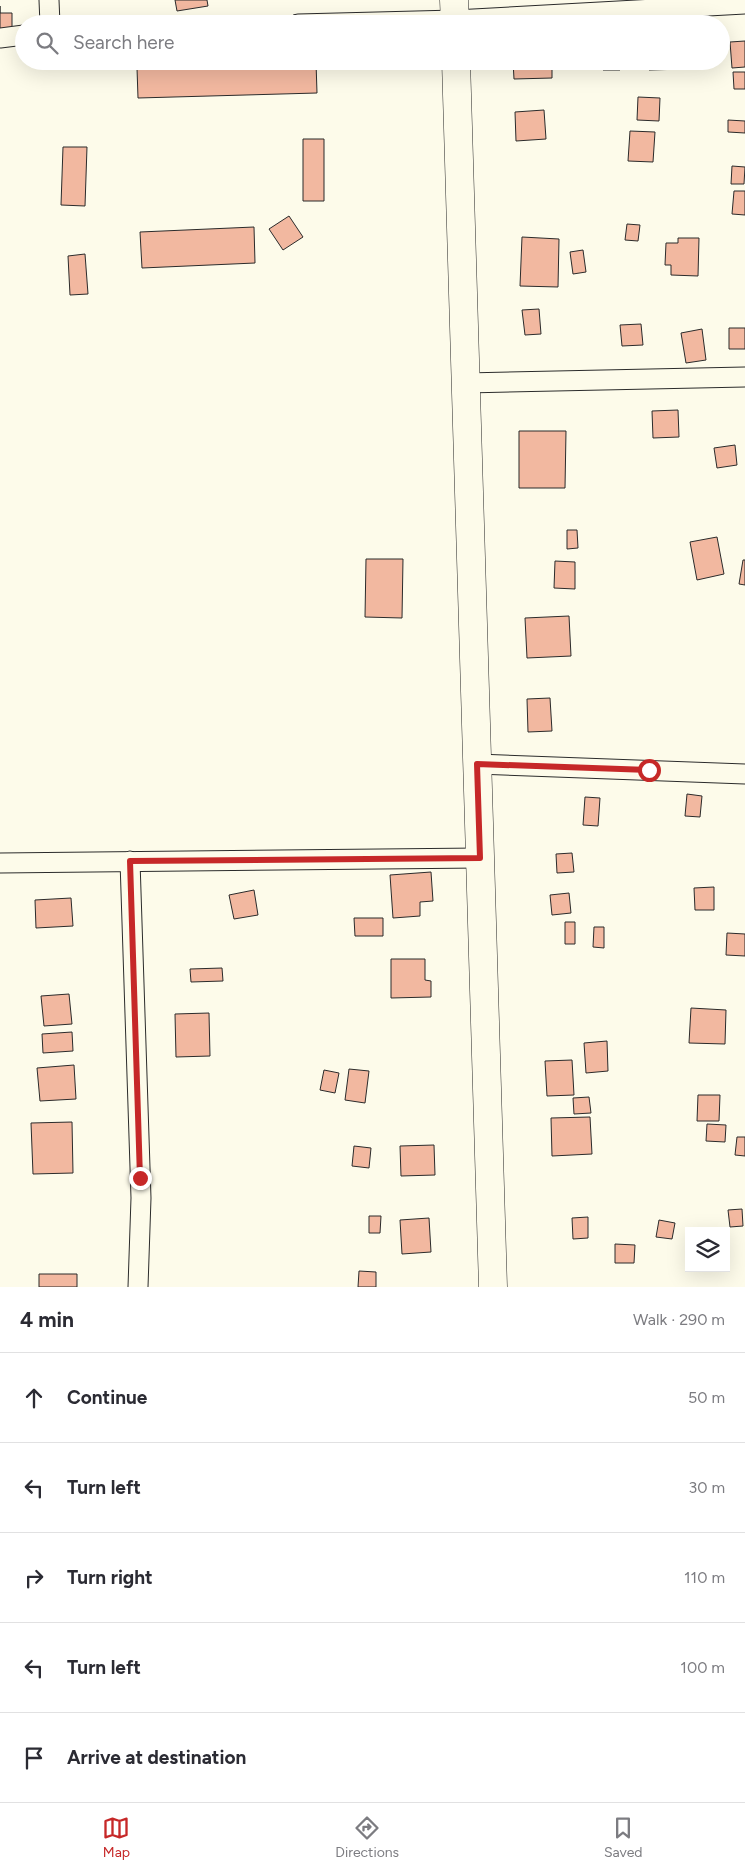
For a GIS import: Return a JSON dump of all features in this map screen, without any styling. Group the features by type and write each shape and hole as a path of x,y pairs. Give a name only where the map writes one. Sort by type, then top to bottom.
{"main road":[{"path":"456,70 493,1287"}],"street":[{"path":"49,0 50,15"},
{"path":"438,15 745,4"},
{"path":"0,38 15,36"},
{"path":"466,383 745,377"},
{"path":"477,764 745,774"},
{"path":"0,863 480,858"},
{"path":"130,861 141,1198 138,1287"}],"building":[{"path":"175,0 207,0 208,6 177,11"},
{"path":"0,13 12,13 12,30 0,32"},
{"path":"745,41 745,67 732,68 730,42"},
{"path":"137,70 316,70 317,93 138,98"},
{"path":"514,70 552,70 552,78 514,79"},
{"path":"733,72 745,72 745,89 734,89"},
{"path":"638,97 660,98 659,121 637,120"},
{"path":"544,110 546,139 516,141 515,112"},
{"path":"728,120 745,121 745,133 728,132"},
{"path":"630,131 655,132 653,162 628,161"},
{"path":"303,139 324,139 324,201 303,201"},
{"path":"63,147 87,147 85,206 61,205"},
{"path":"732,166 745,167 744,184 731,184"},
{"path":"734,191 745,191 745,215 732,214"},
{"path":"289,216 303,237 283,250 269,229"},
{"path":"627,224 640,225 638,241 625,240"},
{"path":"254,227 255,263 142,268 140,232"},
{"path":"522,237 559,239 558,287 520,286"},
{"path":"678,238 699,238 698,276 671,275 671,265 665,265 666,243 678,243"},
{"path":"583,250 586,272 573,274 570,252"},
{"path":"85,254 88,294 70,295 68,256"},
{"path":"539,309 541,334 525,335 522,310"},
{"path":"641,324 643,345 622,346 620,325"},
{"path":"729,328 745,328 745,349 729,349"},
{"path":"702,329 706,360 686,363 681,333"},
{"path":"678,410 679,437 653,438 652,411"},
{"path":"519,431 566,431 565,488 519,488"},
{"path":"735,445 737,465 717,468 714,448"},
{"path":"567,530 577,530 578,548 567,549"},
{"path":"717,537 724,574 697,580 690,542"},
{"path":"366,559 403,559 402,618 365,617"},
{"path":"743,560 745,560 745,585 739,584"},
{"path":"555,561 575,562 575,589 554,588"},
{"path":"569,616 571,656 527,658 525,618"},
{"path":"550,698 552,731 528,732 527,699"},
{"path":"687,794 702,796 700,817 685,816"},
{"path":"585,797 600,798 598,826 583,825"},
{"path":"572,853 574,872 557,873 556,854"},
{"path":"431,872 433,901 420,902 420,916 393,918 390,875"},
{"path":"714,887 714,910 695,910 694,888"},
{"path":"254,890 258,915 234,919 229,895"},
{"path":"569,893 571,913 552,915 550,895"},
{"path":"71,898 73,926 36,928 35,900"},
{"path":"354,918 383,918 383,936 355,936"},
{"path":"565,922 575,922 575,944 565,944"},
{"path":"594,927 604,927 604,948 593,947"},
{"path":"727,933 745,934 745,956 726,955"},
{"path":"391,959 425,959 425,980 431,981 431,997 391,998"},
{"path":"222,968 223,981 191,982 190,969"},
{"path":"69,994 72,1024 44,1026 41,996"},
{"path":"691,1008 726,1010 725,1044 689,1043"},
{"path":"209,1013 210,1056 176,1057 175,1014"},
{"path":"72,1032 73,1051 43,1053 42,1034"},
{"path":"607,1041 608,1071 586,1073 584,1043"},
{"path":"572,1060 574,1095 547,1096 545,1061"},
{"path":"74,1065 76,1099 40,1101 37,1068"},
{"path":"349,1069 369,1071 365,1103 345,1100"},
{"path":"324,1070 339,1073 335,1093 320,1090"},
{"path":"698,1095 720,1095 719,1121 697,1121"},
{"path":"589,1097 591,1113 574,1114 573,1098"},
{"path":"590,1117 592,1154 552,1156 551,1118"},
{"path":"72,1122 73,1173 33,1174 31,1123"},
{"path":"707,1124 726,1125 725,1142 706,1141"},
{"path":"737,1137 745,1137 745,1156 735,1155"},
{"path":"434,1145 435,1175 401,1176 400,1146"},
{"path":"354,1146 371,1148 369,1168 352,1166"},
{"path":"742,1209 743,1226 730,1227 728,1210"},
{"path":"369,1216 381,1216 380,1233 369,1233"},
{"path":"588,1217 588,1238 573,1239 572,1218"},
{"path":"429,1218 431,1252 402,1254 400,1220"},
{"path":"659,1220 675,1223 672,1239 656,1237"},
{"path":"615,1244 635,1245 634,1263 615,1263"},
{"path":"359,1271 376,1272 376,1287 358,1287"},
{"path":"39,1274 77,1274 77,1287 39,1287"}],"route":[{"path":"140,1178 130,861 480,858 477,764 649,770"}]}
